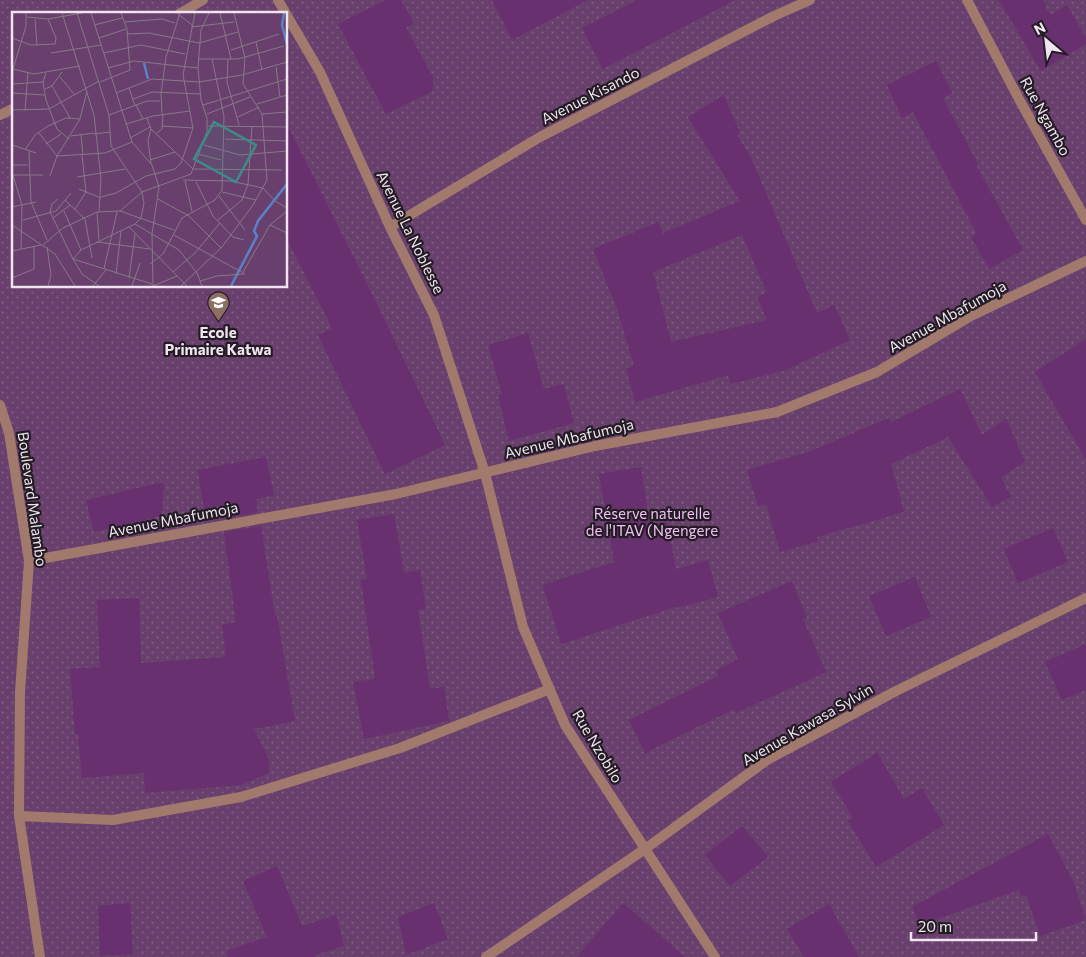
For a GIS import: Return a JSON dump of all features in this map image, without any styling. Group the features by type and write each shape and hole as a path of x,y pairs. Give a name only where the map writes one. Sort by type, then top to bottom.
{"street":[{"path":"182,12 203,0"},
{"name":"Avenue La Noblesse","path":"278,0 285,12"},
{"name":"Avenue Kisando","path":"390,227 540,137 774,16 810,0"},
{"name":"Rue Ngambo","path":"967,0 1086,220"},
{"name":"Avenue La Noblesse","path":"288,17 320,72 390,227 434,314 485,473"},
{"path":"0,115 12,109"},
{"name":"Avenue Mbafumoja","path":"29,561 396,494 595,446 777,412 877,372 971,316 1086,261"},
{"name":"Boulevard Malambo","path":"0,405 10,433 29,561 20,692 19,816 40,957"},
{"name":"Rue Nzobilo","path":"485,473 523,627 565,725 715,957"},
{"name":"Avenue Kawasa Sylvin","path":"486,957 645,849 767,760 896,690 1086,598"},
{"path":"19,816 113,820 242,797 400,748 550,689"}],"green space":[{"name":"Réserve naturelle de l'ITAV (Ngengere","path":"0,0 1086,0 1086,957 0,957"}],"building":[{"path":"386,0 401,0 414,24 406,28 433,77 433,91 386,114 338,24"},
{"path":"492,0 588,0 512,40"},
{"path":"637,0 735,0 603,69 582,28"},
{"path":"999,0 1043,0 1050,15 1067,5 1086,38 1086,44 1041,71"},
{"path":"936,61 952,93 943,98 978,164 976,165 1023,250 989,269 971,237 977,234 913,112 902,118 887,85"},
{"path":"724,95 740,133 737,135 751,158 817,313 834,305 850,340 786,370 730,384 728,375 635,402 626,368 634,366 618,311 593,249 658,222 663,233 740,201 688,117","holes":["742,235 767,293 757,297 767,320 671,342 653,272"]},
{"path":"288,126 445,445 385,474 318,335 332,328 288,241"},
{"path":"528,333 544,389 564,384 574,423 509,441 498,395 502,394 488,345"},
{"path":"1086,339 1086,460 1035,372"},
{"path":"960,389 982,435 1006,419 1025,462 1001,477 1011,497 992,507 948,437 891,464 904,512 817,537 819,541 780,552 766,504 758,506 747,470 811,451 889,418 891,422"},
{"path":"266,457 274,495 256,499 258,512 222,519 220,506 204,509 198,470"},
{"path":"641,467 650,524 667,522 676,569 708,560 718,597 675,607 561,644 543,585 614,562 599,474"},
{"path":"164,482 162,516 94,532 86,500"},
{"path":"394,514 404,573 420,570 426,609 418,610 430,689 444,687 449,721 364,739 353,682 375,679 361,580 367,579 357,520"},
{"path":"261,526 275,616 277,616 295,721 254,729 269,759 269,773 241,785 145,793 144,773 82,778 78,734 75,734 70,669 100,667 97,600 139,598 141,663 226,657 222,625 236,622 224,532"},
{"path":"1053,528 1068,562 1018,583 1004,549"},
{"path":"915,577 931,617 886,636 869,596"},
{"path":"792,581 807,618 803,619 826,672 736,713 734,709 645,753 629,720 718,676 716,670 738,659 718,613"},
{"path":"1086,644 1086,690 1062,700 1045,662"},
{"path":"877,753 904,799 922,788 944,825 876,867 848,821 853,818 831,782"},
{"path":"742,826 768,857 730,886 705,855"},
{"path":"1048,834 1074,883 1086,920 1040,936 1026,895 1021,896 1019,890 920,925 912,907"},
{"path":"277,866 302,926 336,915 344,946 315,955 316,957 228,957 227,951 267,937 243,881"},
{"path":"130,903 133,954 100,956 98,906"},
{"path":"434,903 448,939 406,955 398,917"},
{"path":"623,903 685,957 577,957"},
{"path":"829,904 859,957 804,957 787,929"}],"place":[{"name":"Ecole Primaire Katwa","path":"218,322"}]}
